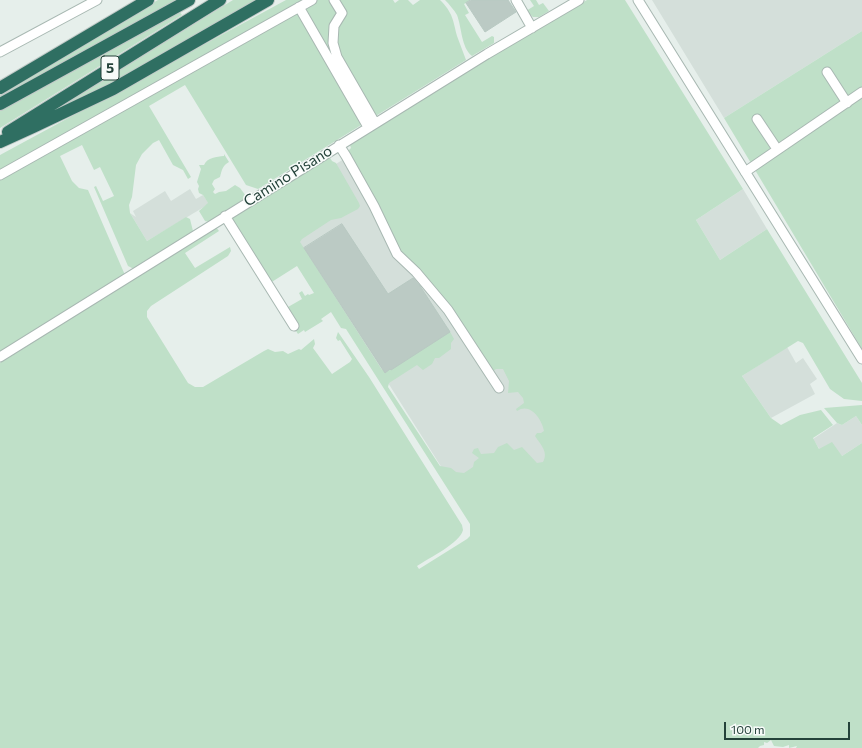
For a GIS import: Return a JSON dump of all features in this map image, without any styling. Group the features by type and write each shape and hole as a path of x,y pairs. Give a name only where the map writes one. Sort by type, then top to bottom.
{"highway":[{"path":"0,88 148,0"},
{"name":"5","path":"0,104 189,0"},
{"name":"5","path":"0,136 220,0"},
{"path":"0,142 113,89 268,0"}],"street":[{"path":"0,52 97,0"},
{"path":"0,175 312,0"},
{"path":"334,0 342,14 334,26 333,43 336,57 372,125"},
{"path":"516,0 532,28"},
{"name":"Camino Pisano","path":"0,357 339,145 487,54 579,0"},
{"path":"638,0 862,359"},
{"path":"298,8 372,125"},
{"path":"827,72 847,103"},
{"path":"745,172 862,92"},
{"path":"757,119 778,149"},
{"path":"339,145 374,206 397,254 416,272 448,310 499,388"},
{"path":"225,216 294,326"}],"shaded area":[{"path":"652,0 862,0 862,31 724,118"},
{"path":"375,139 581,464 480,528 293,233 311,180"},
{"path":"190,189 196,199 203,195 209,204 147,241 130,213 136,217 133,211 165,191 171,201"},
{"path":"743,189 767,229 720,260 696,220"},
{"path":"787,347 796,363 803,358 817,379 810,384 815,394 771,418 742,376"},
{"path":"856,416 862,425 862,443 842,456 820,450 813,439 837,423 842,425"}],"green space":[{"path":"158,0 176,0 0,97 0,93 14,84"},
{"path":"233,0 260,0 114,83 49,114"},
{"path":"286,0 393,0 395,3 399,0 408,0 413,5 420,0 440,0 448,9 452,17 466,60 258,189 246,185 185,85 149,106 191,177 188,179 183,170 173,165 159,140 153,143 142,154 136,165 132,197 129,205 130,213 147,241 186,217 190,219 193,231 134,269 128,266 94,187 96,186 103,201 114,196 100,167 94,170 82,145 60,156 72,181 79,188 88,190 125,275 0,353 0,155"},
{"path":"445,0 471,0 464,4 469,13 465,15 482,42 492,36 494,37 494,43 472,56 466,48 457,15"},
{"path":"530,0 536,0 539,5 543,3 549,11 539,17 533,17 526,11 534,6"},
{"path":"587,0 625,0 743,189 696,220 720,260 767,229 862,383 862,401 844,399 830,389 803,343 798,341 742,376 771,418 781,425 800,415 821,410 833,425 813,438 819,449 832,442 842,456 862,443 862,748 796,748 797,746 789,748 789,745 783,747 774,746 771,740 767,743 764,742 764,745 758,748 0,748 0,363 216,227 219,231 185,253 195,268 230,247 231,251 228,256 151,306 147,311 147,317 188,383 195,387 203,387 268,349 275,352 283,351 288,354 299,349 301,350 314,339 315,344 313,348 332,374 352,359 340,340 338,341 336,338 338,332 369,377 462,525 463,530 461,535 456,540 417,566 419,569 470,536 470,524 346,329 341,328 331,312 321,319 323,321 305,332 304,330 298,334 271,293 288,307 302,299 299,293 302,291 305,296 314,293 297,266 267,285 231,217 329,156 332,161 336,163 360,206 358,209 341,218 331,220 302,239 300,242 382,370 387,367 389,369 448,328 454,339 451,343 451,349 439,358 435,358 432,364 423,370 417,365 389,383 388,387 440,466 451,468 456,472 464,473 473,467 474,462 479,458 472,453 474,449 478,448 481,454 494,453 498,447 507,443 514,450 522,447 537,463 543,462 545,458 544,451 535,436 537,433 544,431 538,417 531,410 522,409 517,411 516,409 524,403 523,398 518,392 508,393 509,381 503,369 496,369 492,372 419,269 405,258 347,158 348,151 351,148 350,145 358,139 498,52"},
{"path":"179,11 182,15 0,128 0,109"},
{"path":"862,31 862,349 724,118"},
{"path":"224,154 229,162 222,170 220,177 214,180 212,184 215,189 213,192 215,194 226,191 235,185 240,188 246,196 244,199 209,222 205,221 199,211 208,203 203,195 199,193 198,189 199,186 197,182 201,169 199,165 204,165 210,159 224,156"},
{"path":"862,405 862,425 856,416 842,425 837,423 824,408"}],"building":[{"path":"471,0 508,0 516,12 485,32 466,3"},
{"path":"342,224 388,294 413,278 420,286 450,332 385,373 304,248"}]}
